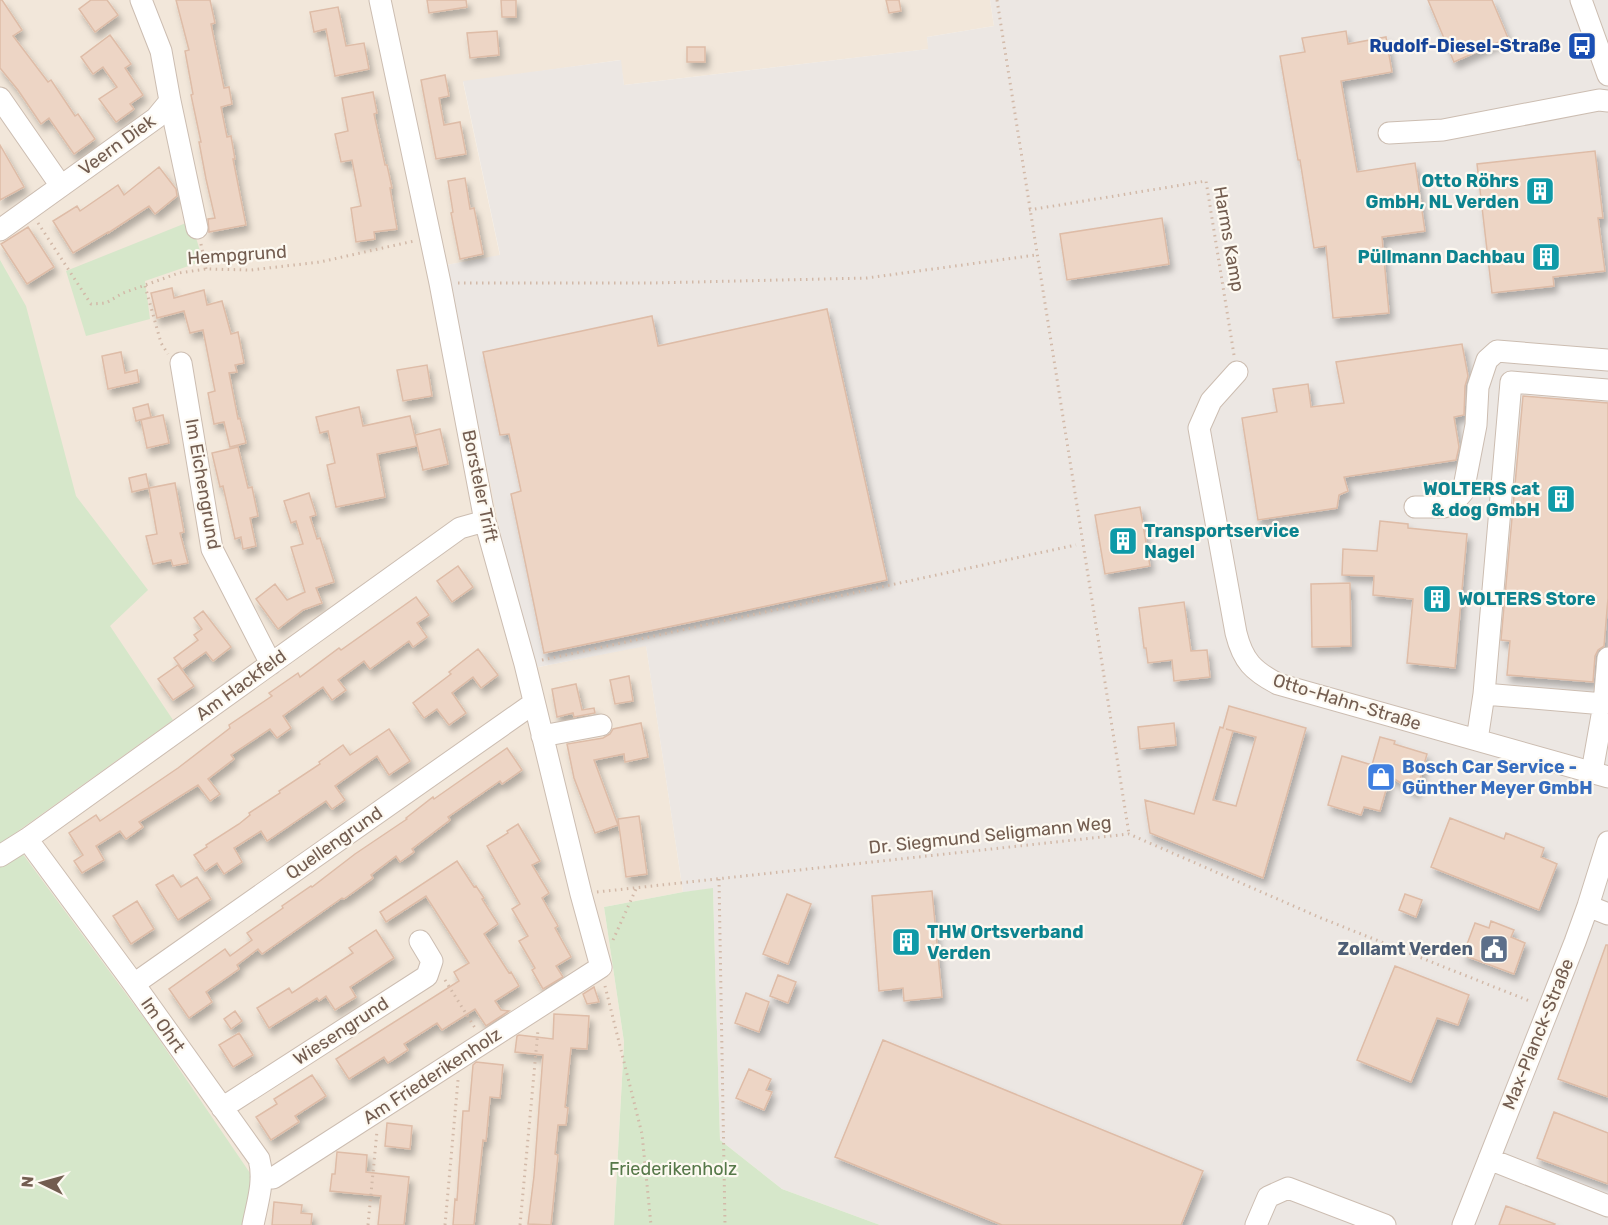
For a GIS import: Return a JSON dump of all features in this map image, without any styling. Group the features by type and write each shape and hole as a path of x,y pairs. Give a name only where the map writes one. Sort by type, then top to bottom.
{"street":[{"name":"Veern Diek","path":"141,0 161,51 197,228"},
{"name":"Borsteler Trift","path":"380,0 440,284 485,521 525,664 601,968"},
{"path":"1581,0 1608,75"},
{"name":"Veern Diek","path":"0,98 61,186"},
{"path":"1389,133 1443,130 1599,100 1608,101"},
{"name":"Veern Diek","path":"0,230 156,118 170,101"},
{"path":"1415,507 1444,507 1456,500 1463,492 1476,425 1478,387 1487,360 1497,351 1608,360"},
{"name":"Im Eichengrund","path":"181,363 212,549 271,664"},
{"name":"Otto-Hahn-Straße","path":"1237,372 1211,401 1199,428 1241,651 1250,664 1265,677 1278,684 1600,775"},
{"path":"1477,740 1484,694 1511,382 1608,390"},
{"name":"Am Hackfeld","path":"0,856 460,528 485,521"},
{"path":"1600,775 1608,658"},
{"path":"1484,694 1604,704"},
{"name":"Quellengrund","path":"134,984 534,703"},
{"path":"542,736 601,725"},
{"name":"Im Ohrt","path":"27,838 259,1159 261,1178 253,1225"},
{"name":"Max-Planck-Straße","path":"1462,1225 1588,906 1608,842"},
{"path":"1588,906 1608,914"},
{"path":"420,940 432,961"},
{"name":"Wiesengrund","path":"222,1108 427,976 432,961"},
{"name":"Am Friederikenholz","path":"261,1178 273,1178 601,968"},
{"path":"1489,1159 1608,1206"},
{"path":"1256,1225 1268,1197 1288,1188 1385,1225"}],"path":[{"path":"997,0 1129,834"},
{"name":"Harms Kamp","path":"1029,210 1206,180 1237,372"},
{"name":"Hempgrund","path":"28,209 91,304 106,303 123,293 179,273 206,269 251,270 320,262 429,238"},
{"path":"197,228 206,269"},
{"path":"440,284 652,283 867,278 1036,255"},
{"path":"145,286 160,343 166,352 181,363"},
{"path":"525,664 1076,545"},
{"name":"Dr. Siegmund Seligmann Weg","path":"581,894 1129,834 1321,918 1549,1008"},
{"path":"719,879 725,1225"},
{"path":"636,888 601,968 642,1134 651,1225"},
{"path":"432,961 484,1042"},
{"path":"520,1225 540,1007"},
{"path":"445,1225 460,1058"},
{"path":"368,1225 379,1109"}],"shaded area":[{"path":"0,0 990,0 994,26 927,37 929,49 624,85 620,60 463,82 500,256 446,265 529,669 646,645 683,892 604,907 624,1042 614,1225 0,1225"},
{"path":"990,0 1608,0 1608,1225 880,1225 782,1189 720,1140 713,889 683,892 646,646 528,669 446,265 500,255 463,81 621,60 624,85 928,49 927,37 994,26"}],"green space":[{"path":"191,221 203,261 145,281 150,319 86,336 66,271"},
{"path":"0,260 26,306 76,496 148,590 110,626 173,720 0,844"},
{"path":"22,853 152,1029 252,1176 244,1225 0,1225 0,866"},
{"name":"Friederikenholz","path":"713,888 720,1140 782,1189 880,1225 614,1225 624,1042 604,907"}],"building":[{"path":"0,0 22,30 13,36 48,82 51,80 75,116 78,114 95,139 74,154 49,118 41,124 0,68"},
{"path":"91,0 107,0 118,15 95,32 79,9"},
{"path":"176,0 210,0 215,23 211,24 224,88 229,87 232,104 221,107 227,137 231,136 235,159 233,159 246,225 209,232 208,219 215,218 191,95 193,94 185,51 189,50"},
{"path":"427,0 466,0 467,7 429,13"},
{"path":"501,0 516,0 516,17 502,17"},
{"path":"886,0 899,0 901,11 889,13"},
{"path":"1428,0 1492,0 1508,38 1454,62"},
{"path":"338,7 346,46 364,43 369,69 335,76 326,29 314,32 310,12"},
{"path":"497,31 499,55 470,58 467,33"},
{"path":"1346,31 1348,44 1386,37 1392,72 1341,81 1357,172 1415,163 1425,231 1382,237 1389,313 1333,318 1326,246 1314,248 1280,56 1305,52 1302,38"},
{"path":"110,35 131,64 125,68 143,95 130,104 134,109 116,122 99,99 117,87 103,67 93,74 81,57"},
{"path":"687,47 705,47 705,62 687,62"},
{"path":"445,75 449,96 439,98 444,125 460,122 466,154 436,159 421,80"},
{"path":"373,92 377,113 374,114 392,188 390,188 397,229 374,232 375,239 356,242 351,208 361,206 352,160 341,162 335,134 348,131 342,98"},
{"path":"0,145 24,187 0,200"},
{"path":"1595,151 1603,218 1598,218 1605,271 1553,277 1554,286 1492,293 1477,164"},
{"path":"159,167 176,189 177,196 155,214 149,206 73,253 53,221 77,206 80,211 118,185 124,195"},
{"path":"465,178 470,209 474,208 483,254 460,259 451,213 453,212 448,181"},
{"path":"1162,218 1169,264 1067,280 1060,234"},
{"path":"28,227 54,267 27,284 1,244"},
{"path":"172,288 174,298 204,290 207,305 222,301 231,334 238,332 244,363 235,365 237,372 229,373 238,419 240,418 246,443 230,447 224,422 214,424 208,393 215,391 203,330 190,333 184,311 157,318 151,293"},
{"path":"827,309 887,580 544,653 511,494 521,491 509,434 500,435 483,352 652,316 658,346"},
{"path":"1462,344 1468,376 1465,386 1464,415 1454,417 1459,447 1456,460 1344,477 1348,491 1339,495 1337,508 1258,520 1242,418 1277,412 1273,389 1308,384 1311,407 1344,403 1336,362"},
{"path":"121,352 125,373 137,370 139,382 108,389 102,356"},
{"path":"427,365 432,396 403,401 397,370"},
{"name":"WOLTERS cat & dog GmbH","path":"1523,396 1608,403 1608,598 1604,646 1595,656 1593,682 1507,675 1510,641 1501,640"},
{"path":"148,404 151,417 136,421 133,408"},
{"path":"359,407 363,426 410,416 417,446 377,454 385,497 336,507 327,465 335,463 328,431 320,433 316,417"},
{"path":"163,415 169,443 147,448 141,420"},
{"path":"440,429 448,464 423,470 415,435"},
{"path":"238,447 248,488 252,487 258,516 250,518 256,546 243,549 241,537 235,539 223,486 220,487 212,453"},
{"path":"146,474 149,488 132,492 129,478"},
{"path":"175,483 184,532 180,533 188,563 173,566 171,560 153,564 146,536 157,534 149,488"},
{"path":"309,493 316,515 310,517 317,539 320,538 334,582 316,588 322,603 303,610 278,629 256,599 275,584 287,600 305,592 291,547 303,544 296,521 291,523 284,501"},
{"name":"Transportservice Nagel","path":"1140,507 1150,566 1105,574 1095,515"},
{"name":"WOLTERS Store","path":"1380,521 1408,524 1408,528 1467,534 1455,668 1407,663 1413,599 1373,595 1374,576 1342,575 1343,549 1377,551"},
{"path":"458,566 473,587 452,602 437,581"},
{"path":"1350,583 1351,646 1312,647 1311,584"},
{"path":"416,597 429,615 417,623 427,637 413,647 409,641 370,669 364,661 338,680 346,690 332,700 323,687 283,716 291,728 277,738 270,729 231,755 234,759 208,779 220,794 210,801 198,785 139,822 143,827 126,839 120,831 96,846 104,860 82,873 74,861 83,855 69,833 96,815 100,821 178,768 230,728 229,725 272,696 269,693 298,673 300,677"},
{"path":"1184,602 1191,651 1207,650 1210,677 1174,681 1172,660 1148,663 1139,608"},
{"path":"203,611 231,647 213,661 206,652 182,669 174,658 198,640 194,635 202,629 194,618"},
{"path":"478,649 498,675 481,688 473,677 452,693 466,713 449,725 437,709 424,718 413,703 451,674 449,672"},
{"path":"178,665 194,686 173,700 158,679"},
{"path":"629,676 633,701 615,704 610,680"},
{"path":"576,684 582,710 594,708 595,713 574,717 573,713 557,717 552,689"},
{"path":"1229,706 1306,728 1263,878 1150,833 1145,800 1194,814 1220,727 1223,728","holes":["1226,729 1256,737 1236,806 1213,800 1233,731"]},
{"path":"641,723 648,757 625,762 624,754 594,760 618,825 595,833 574,778 567,744 603,738 613,729"},
{"path":"1174,723 1176,745 1140,749 1138,727"},
{"path":"389,729 410,761 389,775 377,756 335,786 345,800 332,809 326,801 267,841 261,831 234,848 242,862 224,874 217,863 205,871 194,855 207,847 206,845 239,824 250,815 249,813 280,793 279,791 320,764 319,762 343,745 350,755"},
{"path":"1380,737 1395,741 1394,744 1427,754 1416,793 1390,776 1380,811 1364,807 1361,815 1328,805 1342,756 1372,765"},
{"path":"507,748 522,770 502,784 500,781 448,817 450,820 412,849 414,852 400,862 396,856 371,875 373,878 344,899 342,898 262,954 258,949 237,965 239,969 206,992 212,1002 189,1018 169,989 225,949 230,956 252,940 247,933 283,908 282,906 407,819 433,797 434,799"},
{"path":"639,816 647,874 626,877 618,819"},
{"path":"1450,818 1504,839 1506,833 1544,848 1541,857 1557,864 1539,910 1431,867"},
{"path":"518,824 540,861 532,865 549,893 542,898 558,926 555,928 571,957 556,966 563,977 543,989 532,970 535,968 519,941 528,936 512,909 520,904 487,846"},
{"path":"457,861 484,898 482,899 498,924 484,934 519,986 495,1001 501,1010 509,1011 486,1026 475,1009 442,1030 437,1023 404,1044 408,1050 388,1063 384,1057 349,1079 336,1059 459,981 454,972 469,963 426,896 386,922 380,912"},
{"path":"173,875 181,887 197,877 211,899 178,920 156,885"},
{"name":"THW Ortsverband Verden","path":"932,891 942,997 904,1001 903,988 879,991 872,896"},
{"path":"787,894 811,904 788,964 763,954"},
{"path":"1405,894 1422,900 1416,917 1399,910"},
{"path":"137,901 154,929 131,944 113,916"},
{"name":"Zollamt Verden","path":"1491,921 1514,930 1511,937 1525,943 1514,974 1463,955 1475,923 1489,928"},
{"path":"376,930 394,958 350,987 356,997 335,1010 326,996 319,1001 317,998 269,1028 257,1008 289,988 292,993 353,953 349,948"},
{"path":"1606,945 1608,945 1608,1097 1558,1079"},
{"path":"1395,966 1469,995 1458,1025 1437,1018 1411,1082 1357,1060"},
{"path":"778,975 796,982 788,1003 770,996"},
{"path":"594,987 599,1002 587,1004 583,994"},
{"path":"746,993 769,1002 759,1032 735,1023"},
{"path":"235,1011 242,1021 231,1029 224,1019"},
{"path":"554,1014 589,1016 587,1049 571,1048 565,1107 568,1108 566,1125 558,1125 555,1154 558,1155 551,1225 528,1224 543,1055 515,1052 519,1035 553,1039"},
{"path":"239,1033 253,1055 233,1067 219,1045"},
{"path":"883,1040 1203,1171 1181,1225 1002,1225 835,1157"},
{"path":"476,1062 503,1065 500,1098 490,1097 474,1225 453,1225 455,1199 457,1200 463,1111 469,1111 473,1065"},
{"path":"749,1069 771,1079 766,1090 772,1092 764,1110 736,1098"},
{"path":"312,1075 326,1096 295,1116 299,1122 271,1140 256,1117 277,1104 274,1099"},
{"path":"1554,1112 1608,1133 1608,1184 1537,1158"},
{"path":"387,1123 412,1126 410,1149 385,1146"},
{"path":"337,1152 367,1155 366,1172 409,1177 404,1225 378,1225 381,1196 330,1191 332,1174 335,1174"},
{"path":"274,1202 302,1205 301,1213 312,1214 311,1225 272,1225"},
{"path":"1506,1206 1555,1224 1499,1225"}],"place":[{"name":"Rudolf-Diesel-Straße","path":"1582,46"},
{"name":"Otto Röhrs GmbH, NL Verden","path":"1540,191"},
{"name":"Püllmann Dachbau","path":"1546,257"},
{"name":"WOLTERS cat & dog GmbH","path":"1561,499"},
{"name":"Transportservice Nagel","path":"1123,541"},
{"name":"WOLTERS Store","path":"1437,599"},
{"name":"Bosch Car Service - Günther Meyer GmbH","path":"1381,777"},
{"name":"THW Ortsverband Verden","path":"906,942"},
{"name":"Zollamt Verden","path":"1494,949"}]}
